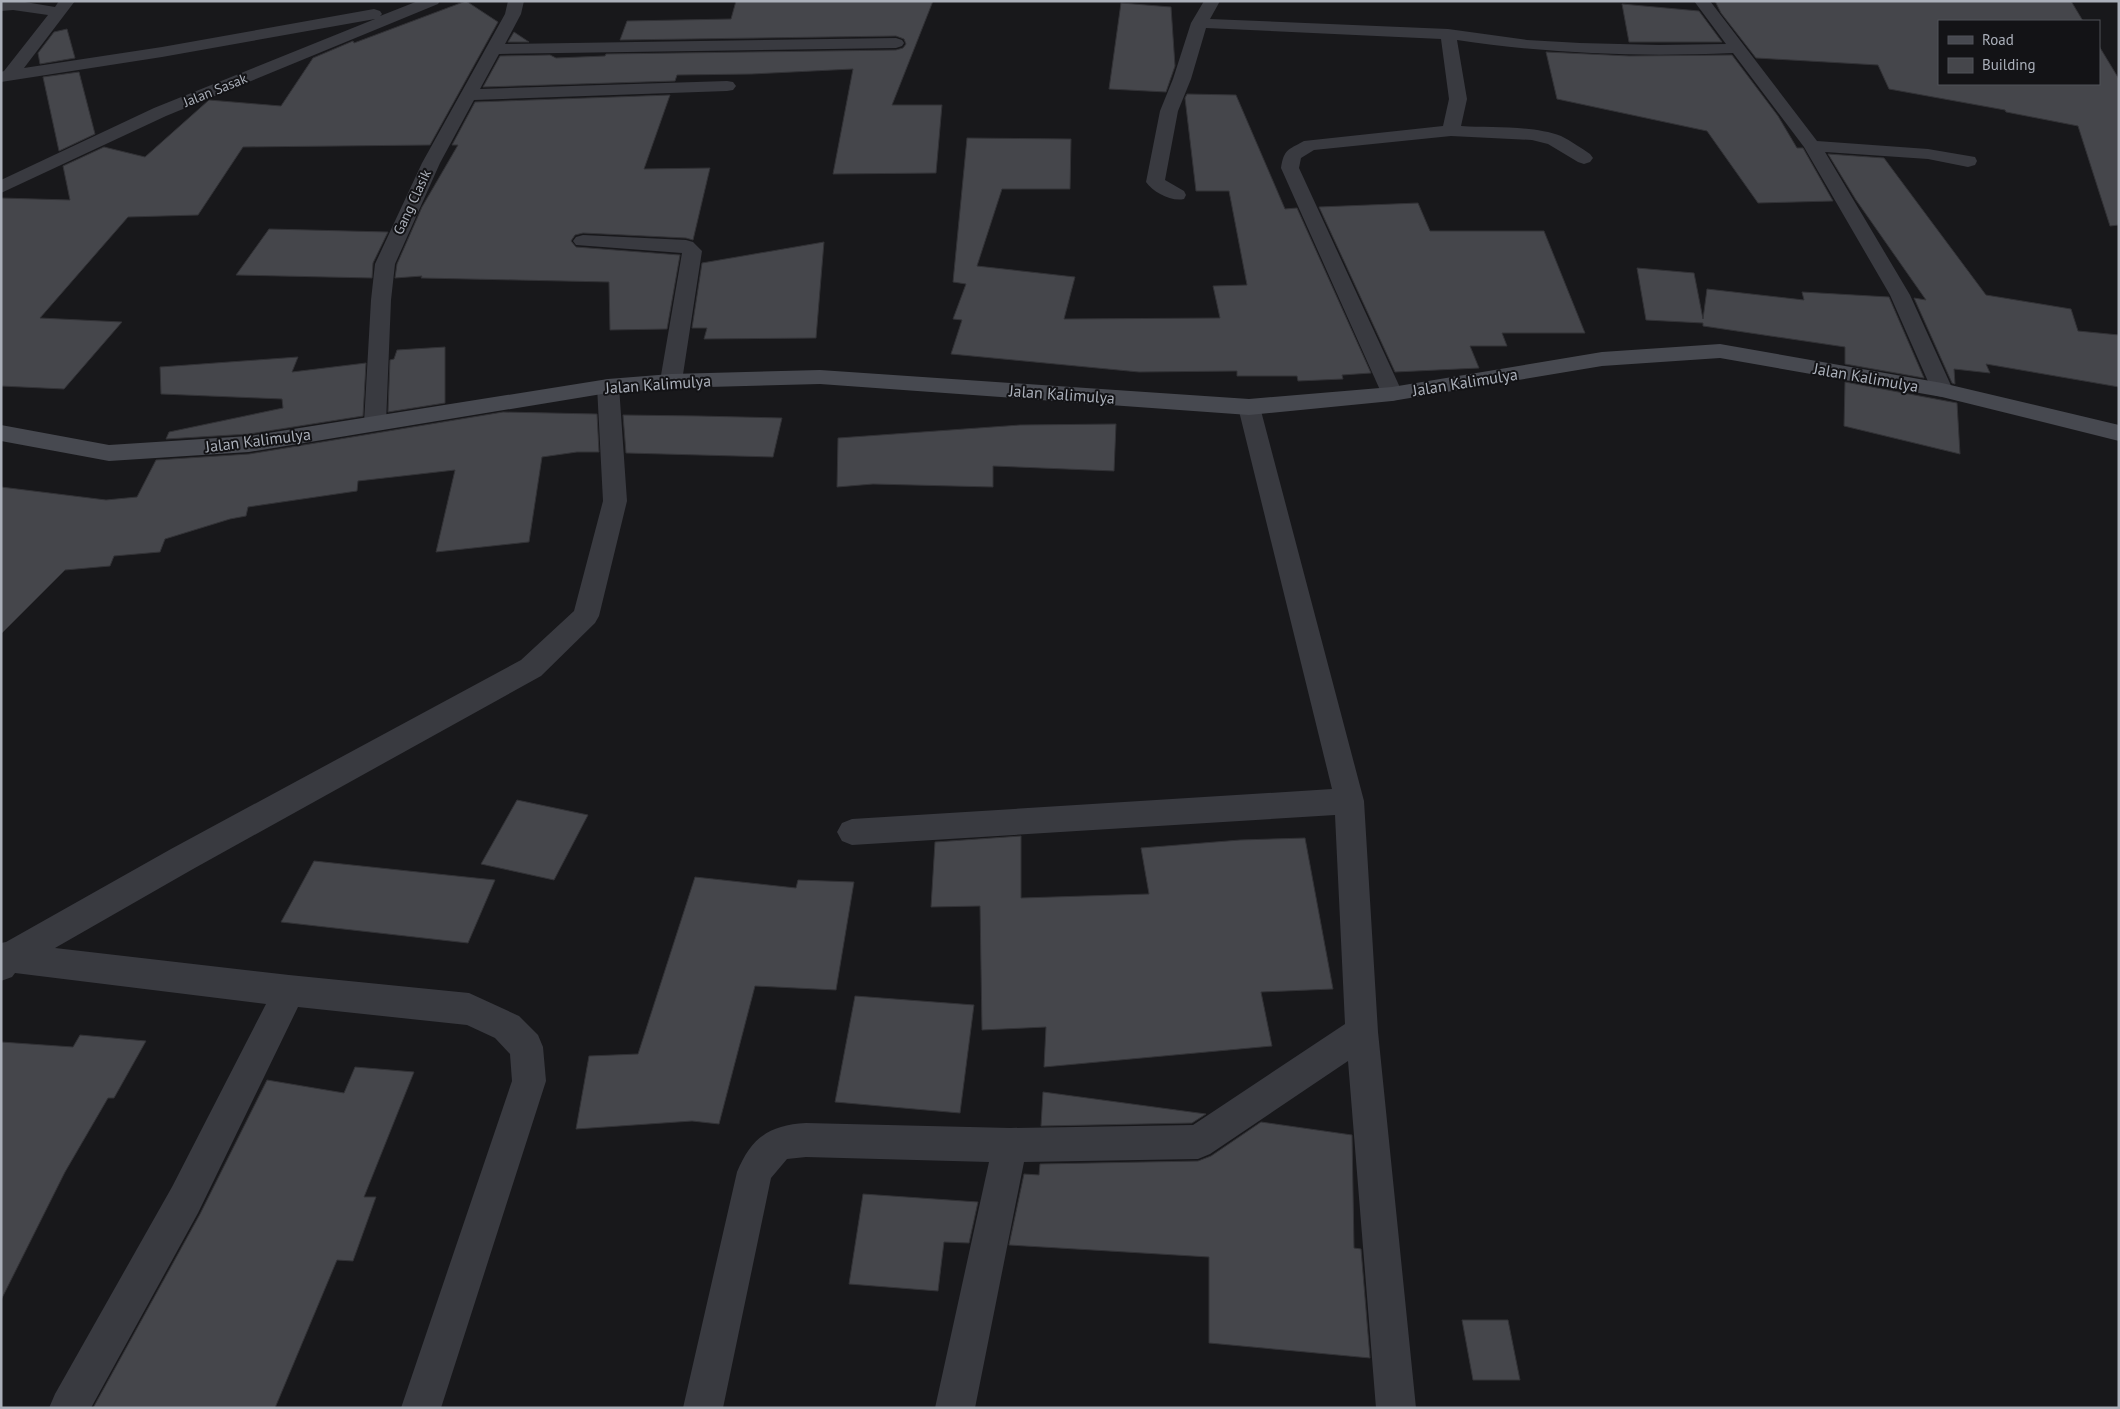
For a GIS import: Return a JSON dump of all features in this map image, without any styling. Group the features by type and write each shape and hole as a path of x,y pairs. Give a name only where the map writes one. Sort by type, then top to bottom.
{"street":[{"name":"Gang Clasik","path":"375,423 381,300 385,264 430,163 513,14 516,1"},
{"path":"1177,195 1155,182 1169,111 1200,23 1212,1"},
{"path":"1702,1 1812,146 1900,295 1942,390"},
{"path":"5,77 162,52 429,3"},
{"name":"Jalan Sasak","path":"1,187 160,112 429,3"},
{"path":"1,6 63,7"},
{"path":"5,77 63,7"},
{"path":"1200,23 1448,34 1527,45 1614,50 1668,51 1738,48"},
{"path":"1448,34 1458,99 1451,131"},
{"path":"493,49 896,43"},
{"path":"468,95 727,86"},
{"path":"1392,394 1290,168 1292,155 1310,145 1451,131 1532,135 1554,140 1584,158"},
{"path":"1812,146 1928,154 1968,161"},
{"path":"582,241 686,246 692,251 672,381"},
{"name":"Jalan Kalimulya","path":"1,433 109,453 249,444 608,386 672,381 820,377 1249,407 1392,394 1602,359 1720,351 1942,390 2119,433"},
{"path":"4,960 182,859 531,668 586,616 616,501 608,386"},
{"path":"1249,407 1348,800 1362,1032 1396,1408"},
{"path":"852,832 1348,800"},
{"path":"4,960 289,992 469,1009 506,1027 526,1047 529,1081 421,1408"},
{"path":"68,1408 185,1200 289,992"},
{"path":"703,1408 755,1172 768,1152 784,1141 1010,1146 1198,1142 1362,1032"},
{"path":"956,1408 1010,1146"}],"building":[{"path":"466,1 498,22 430,145 243,147 198,215 128,217 40,318 122,322 64,389 1,386 1,198 70,200 63,166 104,147 145,157 209,100 281,106 313,58 353,41 354,43"},
{"path":"736,1 933,1 892,105 942,105 936,173 833,174 853,69 752,74 677,75 675,81 483,87 500,56 550,55 556,58 605,56 606,54 896,50 903,48 906,44 904,39 896,36 620,40 627,21 731,19"},
{"path":"1715,1 2071,1 2082,20 1938,20 1938,85 2100,85 2100,48 2119,79 2119,225 2110,226 2078,126 2006,112 2005,110 1889,89 1878,65 1756,58 1721,13"},
{"path":"1121,3 1171,7 1175,66 1166,92 1109,89"},
{"path":"1622,4 1699,11 1722,42 1629,42"},
{"path":"67,29 75,58 40,64 38,53 54,32"},
{"path":"514,32 529,42 508,42"},
{"path":"1546,52 1629,56 1732,55 1778,116 1797,148 1803,148 1833,201 1758,203 1707,131 1557,99"},
{"path":"79,72 95,134 59,151 43,77"},
{"path":"1187,94 1236,95 1285,209 1297,208 1371,373 1342,375 1343,379 1298,381 1297,376 1237,376 1237,371 1139,372 951,354 962,320 953,319 966,284 953,282 967,138 1071,139 1070,189 1002,189 977,266 1075,277 1064,319 1220,318 1213,286 1247,285 1229,191 1196,191 1185,98"},
{"path":"670,95 644,169 710,168 693,240 686,238 583,233 575,235 571,241 576,247 680,255 667,329 610,330 609,282 421,278 422,276 395,278 397,264 422,207 458,145 452,145 475,102"},
{"path":"1828,154 1884,158 1986,295 2071,309 2078,331 2119,335 2119,387 1986,364 1990,373 1954,369 1955,384 1952,383 1914,298 1926,300 1856,200"},
{"path":"1418,203 1430,231 1544,231 1585,333 1502,333 1507,346 1470,346 1479,368 1395,372 1319,207"},
{"path":"269,229 388,232 373,263 372,278 236,275"},
{"path":"824,242 816,338 704,339 707,328 692,328 702,263"},
{"path":"1637,268 1694,273 1703,319 1707,289 1804,300 1802,292 1889,297 1924,378 1845,364 1845,347 1703,326 1703,323 1646,320"},
{"path":"445,347 445,403 388,412 390,360 394,359 397,350"},
{"path":"298,357 292,372 366,363 363,416 249,434 166,439 169,432 283,408 282,399 161,394 160,367"},
{"path":"1845,382 1957,403 1960,454 1844,426"},
{"path":"503,412 597,414 599,452 577,452 542,457 529,542 436,552 455,470 358,481 357,491 248,507 246,516 165,539 160,552 114,556 110,566 65,570 1,634 1,487 106,500 137,497 156,460 249,454"},
{"path":"623,415 782,418 773,457 626,453"},
{"path":"1116,424 1114,471 993,466 993,487 873,484 837,487 838,438 1020,425"},
{"path":"517,800 588,815 554,880 481,864"},
{"path":"1021,836 1021,898 1149,894 1141,848 1240,840 1305,838 1333,989 1261,992 1272,1046 1044,1067 1046,1027 982,1030 980,906 931,907 935,842"},
{"path":"314,861 495,880 468,943 281,922"},
{"path":"695,877 796,888 798,880 854,882 836,990 755,986 719,1124 692,1121 576,1129 589,1056 638,1054"},
{"path":"855,996 974,1005 960,1113 835,1102"},
{"path":"80,1035 146,1041 114,1098 108,1098 65,1172 1,1300 1,1042 73,1047"},
{"path":"355,1067 414,1072 364,1197 376,1197 353,1261 337,1260 275,1408 93,1408 200,1214 267,1080 344,1093"},
{"path":"1043,1092 1206,1114 1192,1123 1041,1126"},
{"path":"1261,1122 1352,1135 1354,1248 1361,1249 1370,1358 1209,1343 1209,1257 1009,1245 1024,1174 1039,1175 1040,1164 1198,1161 1211,1156"},
{"path":"863,1194 978,1202 969,1243 944,1242 938,1291 849,1284"},
{"path":"1462,1320 1508,1320 1520,1380 1473,1380"}]}
